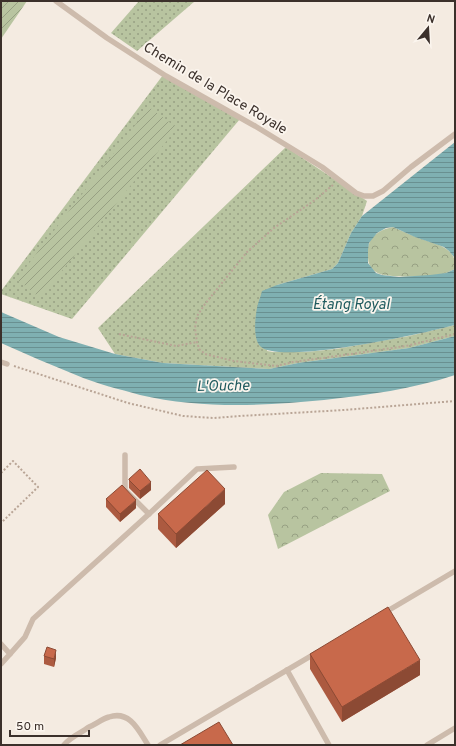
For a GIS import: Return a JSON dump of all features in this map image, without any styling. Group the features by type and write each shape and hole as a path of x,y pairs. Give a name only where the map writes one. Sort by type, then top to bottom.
{"lane":[{"name":"Chemin de la Place Royale","path":"56,1 107,38 166,76 255,126 322,167 356,192 364,196 373,196 383,191 411,167 455,134"},
{"path":"1,362 7,364"},
{"path":"125,455 125,490 149,514"},
{"path":"1,664 24,637 33,619 197,469 234,467"},
{"path":"381,614 455,571"},
{"path":"1,644 10,654"},
{"path":"160,745 321,650"},
{"path":"287,670 329,745"},
{"path":"64,745 69,740 104,719 114,716 121,716 134,723 148,745"},
{"path":"427,745 455,728"}],"path":[{"path":"338,179 315,200 274,228 247,252 197,316 195,328 199,349 205,354 218,358 276,366 293,362 406,346 455,334"},
{"path":"119,334 176,346 197,342"},
{"path":"7,364 128,403 184,416 214,418 455,401"},
{"path":"1,473 13,461 38,487 1,523"}],"green space":[{"path":"3,1 27,1 1,39 1,4"},
{"path":"139,1 195,1 137,51 111,33"},
{"path":"163,75 240,119 72,319 1,294 1,291"},
{"path":"149,107 177,128 40,298 17,279"},
{"path":"286,147 367,201 362,216 351,233 338,263 332,269 277,285 267,351 306,352 336,349 409,336 455,325 455,336 409,348 298,363 269,369 163,363 115,354 98,328"},
{"path":"393,227 447,249 454,258 455,269 446,273 421,276 389,276 376,272 372,269 368,259 368,246 370,240 385,229"},
{"path":"321,473 382,474 390,491 278,549 268,515 284,492"}],"water":[{"name":"Étang Royal","path":"455,142 455,261 454,257 444,247 415,237 393,227 386,228 377,233 369,243 368,263 376,273 399,277 446,273 455,269 455,325 385,340 322,350 294,352 272,351 260,346 256,339 255,323 257,306 262,291 277,285 332,269 338,263 351,233 362,216"},
{"name":"L'Ouche","path":"1,312 59,337 115,354 163,363 269,369 298,363 409,348 455,336 455,375 390,391 341,398 255,405 186,403 140,395 92,381 1,343"}],"building":[{"path":"140,469 151,482 140,491 129,479"},
{"path":"207,470 225,489 176,534 158,514"},
{"path":"122,485 136,500 120,514 106,499"},
{"path":"388,607 420,660 342,707 310,654"},
{"path":"47,647 56,650 54,659 44,656"},
{"path":"219,722 233,745 180,745"}]}
